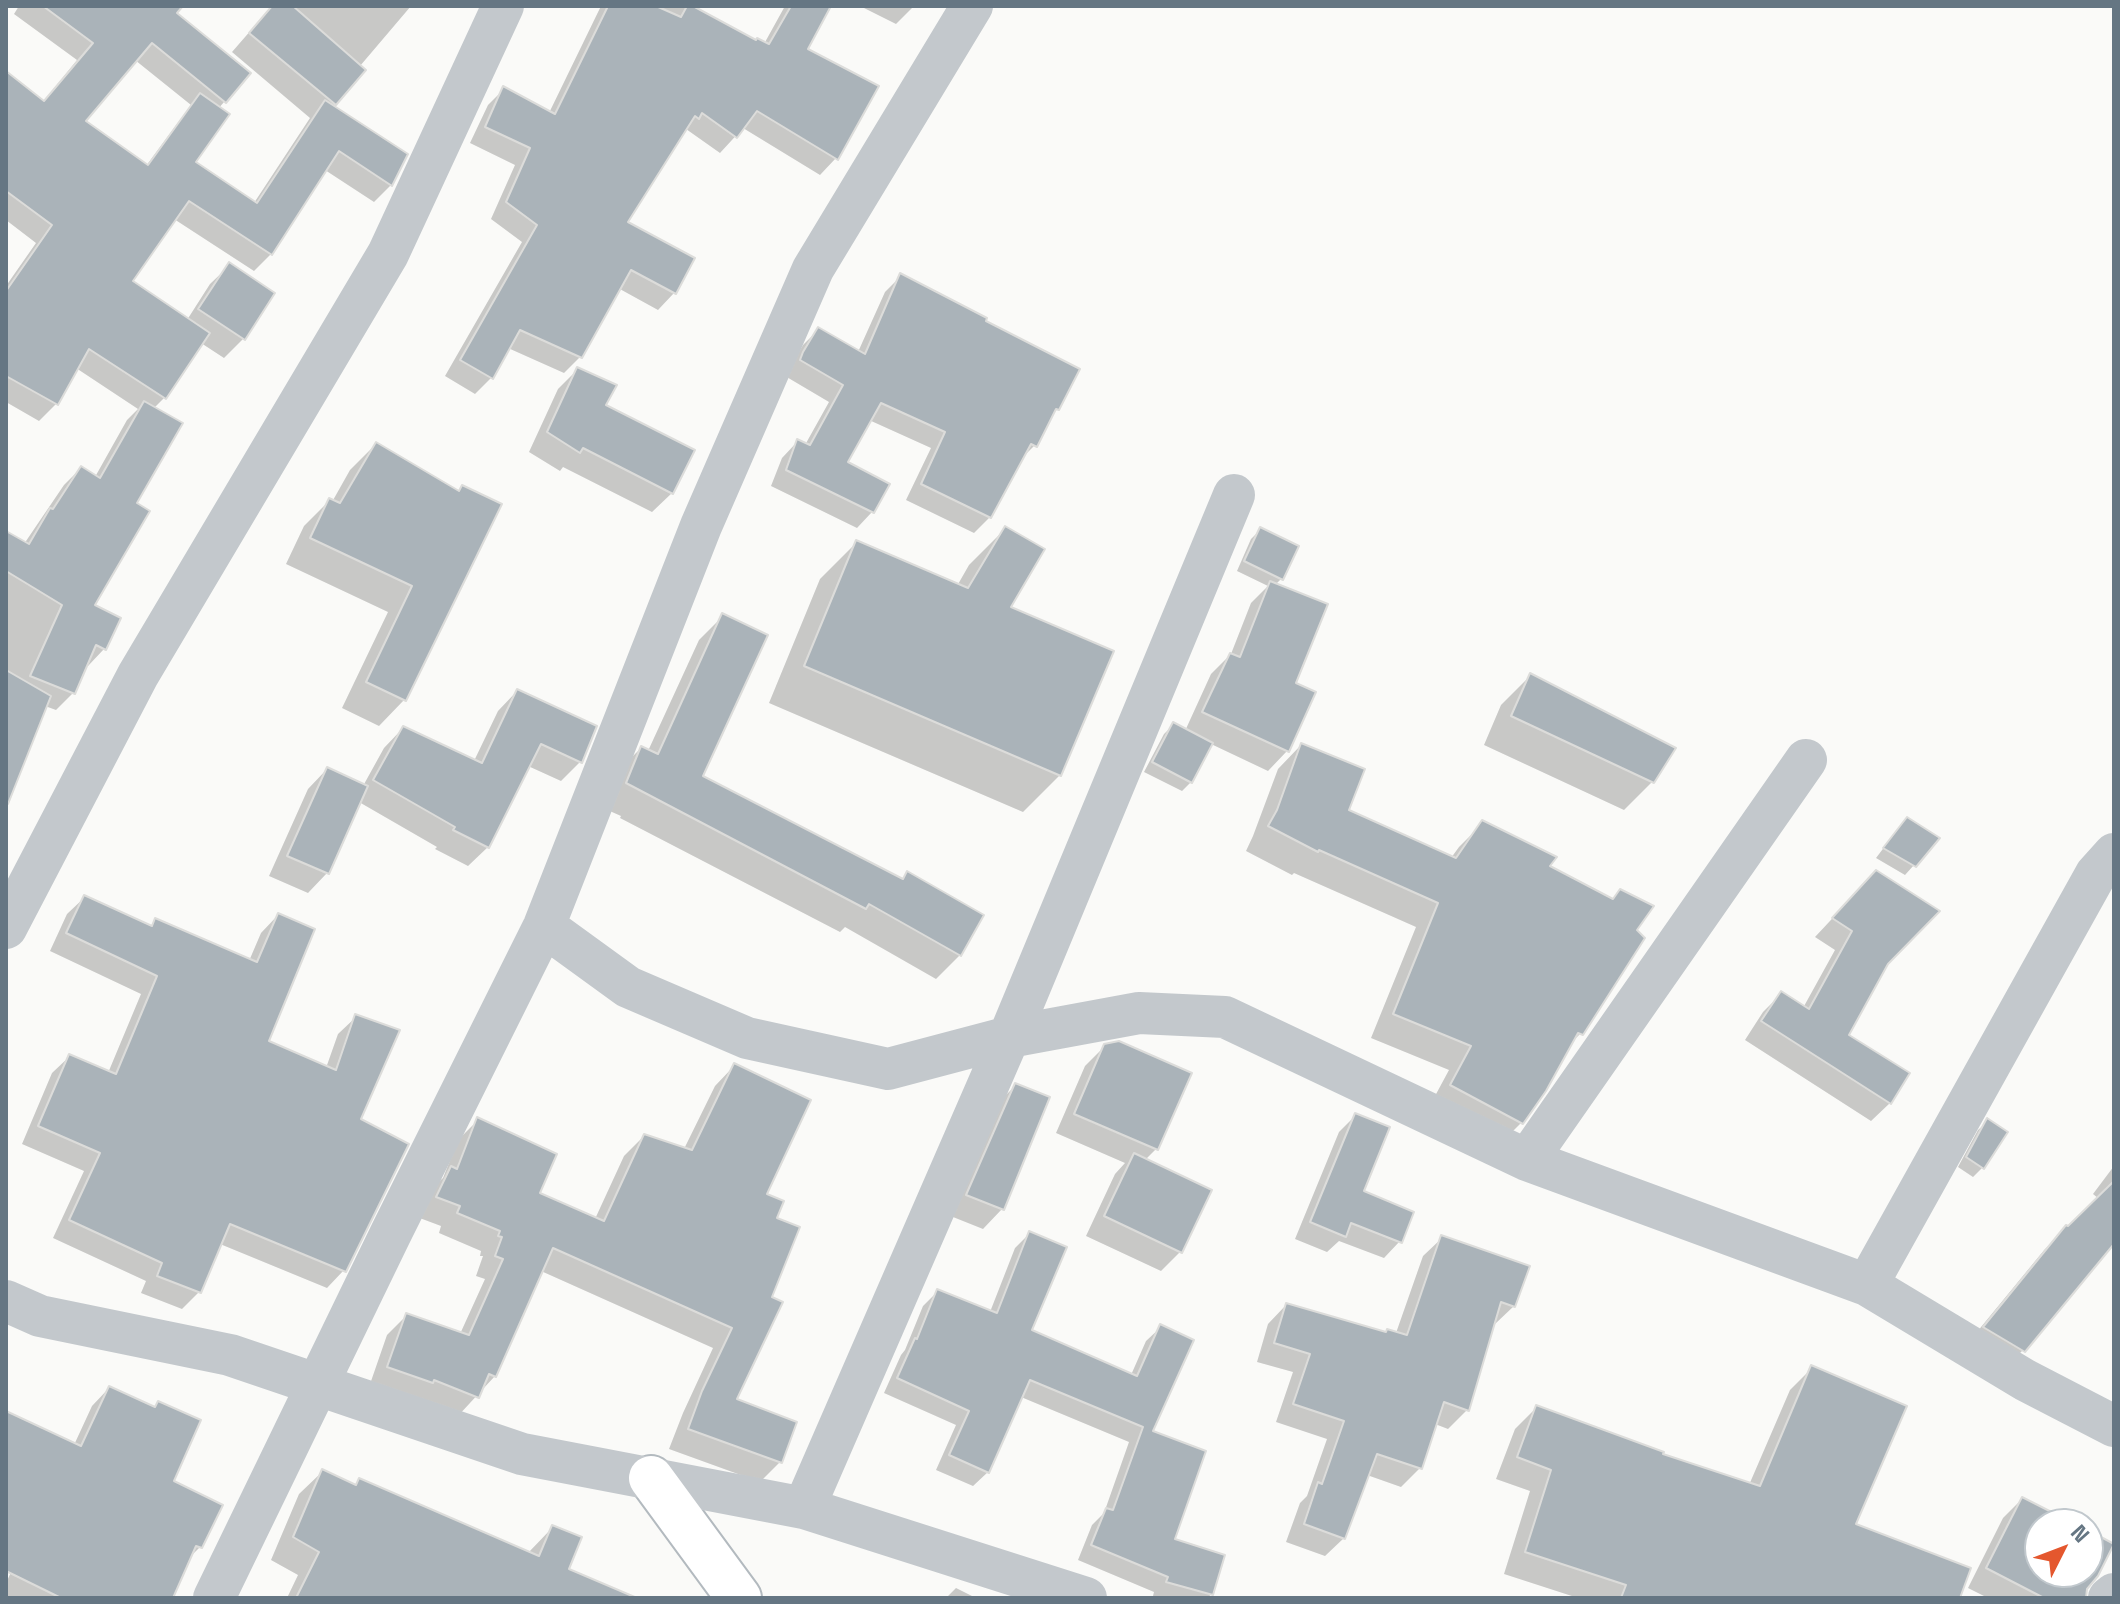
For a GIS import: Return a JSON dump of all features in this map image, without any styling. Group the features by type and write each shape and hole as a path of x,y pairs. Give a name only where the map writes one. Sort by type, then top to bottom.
{"street":[{"path":"6,928 138,675 388,254 503,6"},
{"path":"214,1598 544,926 701,526 813,269 972,6"},
{"path":"804,1508 1009,1037 1234,495"},
{"path":"1527,1160 1806,760"},
{"path":"1867,1285 2096,874 2114,854"},
{"path":"544,926 628,987 747,1038 888,1069 1009,1037 1139,1013 1225,1017 1527,1160 1867,1285 2025,1380 2114,1426"},
{"path":"6,1301 40,1316 230,1355 522,1454 804,1508 1086,1598"},
{"path":"651,1478 739,1598"},
{"path":"2109,1598 2114,1594"}],"building":[{"path":"43,6 183,6 177,13 251,73 226,103 152,43 86,121 148,165 200,93 230,114 196,162 257,203 325,100 408,154 392,186 339,151 272,255 189,201 133,281 210,333 166,399 89,349 58,405 6,376 6,291 52,225 6,191 6,71 44,101 93,43"},
{"path":"272,6 293,6 366,70 336,105 249,33"},
{"path":"608,6 656,6 681,17 687,6 693,6 769,44 791,6 831,6 808,49 879,86 838,160 757,111 737,138 702,113 699,119 695,116 628,222 695,258 676,294 631,270 582,358 520,330 493,379 460,360 537,225 506,202 530,148 485,127 503,86 555,114"},
{"path":"229,262 275,293 245,340 198,309"},
{"path":"900,273 1080,369 1037,447 1031,444 991,518 921,484 945,432 881,403 848,462 890,484 874,513 786,470 797,439 810,445 843,385 800,360 803,352 818,327 865,354"},
{"path":"577,367 617,385 606,405 695,450 673,494 583,448 580,453 547,432"},
{"path":"144,401 183,423 137,503 150,511 95,605 121,618 106,650 96,645 75,694 30,676 62,605 6,571 6,531 29,544 50,508 53,509 81,466 100,478"},
{"path":"376,442 459,491 462,485 502,504 406,701 366,682 412,586 310,538 329,498 340,503"},
{"path":"1005,526 1045,549 1011,607 1114,651 1061,776 804,666 856,540 968,588"},
{"path":"1260,527 1299,546 1283,580 1244,561"},
{"path":"1270,581 1328,604 1296,683 1316,692 1289,752 1202,712 1230,653 1240,657"},
{"path":"722,613 768,635 703,776 903,879 907,871 984,915 961,956 869,904 866,909 626,783 641,746 658,754"},
{"path":"6,670 51,696 8,804 6,804"},
{"path":"1530,673 1676,748 1654,783 1511,716"},
{"path":"517,689 597,726 582,763 541,744 489,848 453,830 455,827 373,780 403,726 482,763"},
{"path":"1173,722 1213,743 1192,783 1152,762"},
{"path":"1301,743 1365,769 1349,810 1456,858 1482,820 1557,857 1550,866 1613,899 1620,889 1654,906 1637,930 1645,938 1583,1035 1578,1033 1546,1091 1523,1124 1450,1085 1471,1046 1393,1014 1438,903 1318,852 1268,826 1277,810"},
{"path":"327,767 368,786 329,874 287,856"},
{"path":"1907,817 1940,838 1916,867 1883,848"},
{"path":"1876,870 1940,911 1888,964 1849,1035 1910,1073 1891,1104 1761,1021 1781,991 1809,1009 1852,931 1832,918"},
{"path":"84,895 152,926 155,918 257,962 278,913 315,929 269,1041 336,1070 355,1014 400,1030 361,1119 409,1144 346,1272 230,1224 201,1293 157,1276 162,1263 69,1220 100,1153 38,1126 69,1054 116,1074 157,976 66,933"},
{"path":"1119,1041 1192,1073 1158,1150 1074,1114 1104,1044"},
{"path":"734,1063 811,1100 767,1194 784,1201 777,1218 800,1227 772,1297 783,1302 737,1399 797,1422 782,1463 688,1429 732,1328 553,1248 496,1377 489,1374 479,1398 434,1380 433,1383 387,1367 406,1313 469,1335 503,1259 495,1256 502,1237 498,1236 500,1231 457,1213 460,1206 436,1197 451,1166 457,1169 477,1117 557,1154 540,1193 604,1221 644,1134 692,1150"},
{"path":"1015,1083 1050,1097 1004,1210 966,1195"},
{"path":"1355,1113 1390,1127 1364,1191 1414,1212 1402,1243 1351,1223 1346,1237 1310,1222"},
{"path":"1987,1118 2008,1132 1984,1169 1966,1157"},
{"path":"1134,1153 1212,1190 1182,1253 1104,1216"},
{"path":"2114,1181 2114,1244 2025,1352 1983,1327 2066,1225"},
{"path":"1029,1231 1067,1247 1032,1330 1137,1376 1160,1324 1194,1340 1153,1431 1206,1451 1175,1539 1225,1555 1213,1595 1166,1582 1168,1577 1091,1545 1106,1508 1113,1510 1143,1427 1030,1380 989,1473 949,1455 969,1411 897,1378 937,1289 997,1313"},
{"path":"1441,1235 1530,1266 1515,1307 1501,1302 1469,1411 1444,1402 1422,1469 1377,1454 1345,1539 1304,1524 1344,1421 1293,1404 1310,1354 1274,1343 1286,1303 1386,1332 1387,1329 1407,1335"},
{"path":"1811,1365 1907,1406 1856,1524 1971,1568 1960,1598 1621,1598 1626,1585 1525,1552 1551,1470 1517,1457 1536,1405 1663,1454 1760,1486"},
{"path":"109,1386 155,1407 158,1401 201,1420 174,1481 223,1505 202,1548 196,1546 173,1598 61,1598 6,1571 6,1411 81,1446"},
{"path":"322,1469 356,1485 359,1478 539,1556 552,1525 582,1537 569,1569 637,1598 296,1598 319,1552 293,1537"},
{"path":"2022,1497 2044,1508 2024,1508 2024,1588 1986,1568"},
{"path":"2104,1539 2114,1544 2104,1564"},
{"path":"2025,1588 2088,1588 2086,1598 2044,1598"}]}
